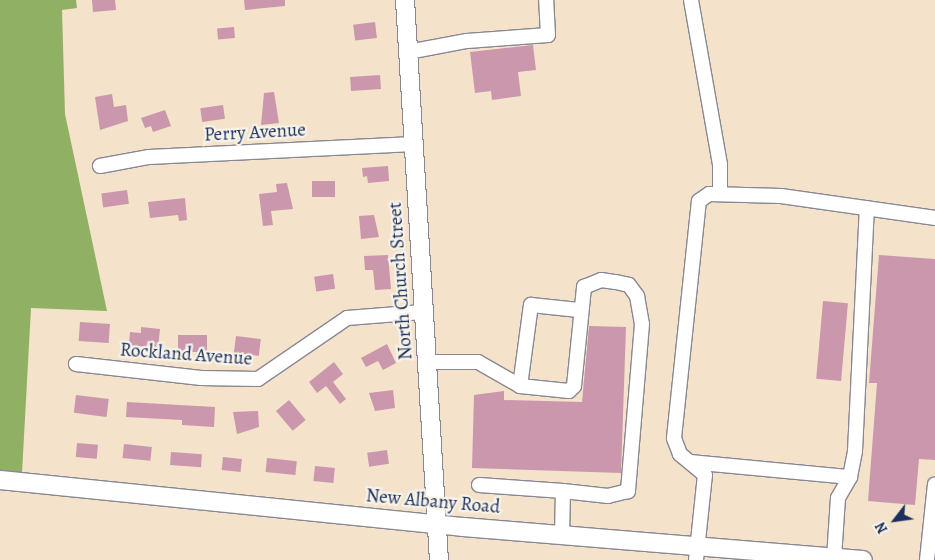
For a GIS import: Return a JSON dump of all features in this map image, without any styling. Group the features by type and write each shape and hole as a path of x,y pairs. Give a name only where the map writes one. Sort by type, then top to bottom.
{"main road":[{"name":"North Church Street","path":"405,0 422,312 428,362 439,560"},
{"name":"New Albany Road","path":"0,480 562,535 696,552 863,560"}],"street":[{"path":"408,52 467,41 548,35 546,0"},
{"path":"691,0 720,164 720,194"},
{"name":"Perry Avenue","path":"100,166 149,157 414,144"},
{"path":"696,552 705,475 680,454 674,438 696,212 699,201 720,194 867,208 935,218"},
{"path":"839,559 838,498 850,477 867,208"},
{"path":"428,362 478,362 520,386 569,391 574,386 579,310 584,287 601,280 628,285 637,296 642,324 628,491 608,496 479,485"},
{"path":"520,386 531,305 579,310"},
{"name":"Rockland Avenue","path":"76,364 201,378 258,379 347,318 422,312"},
{"path":"690,462 850,477"},
{"path":"927,560 935,484"},
{"path":"562,535 563,491"}],"green space":[{"path":"0,0 76,0 77,8 62,10 65,114 107,311 31,308 22,473 0,470"}],"building":[{"path":"92,0 115,0 116,10 93,12"},
{"path":"244,0 285,0 285,6 245,10"},
{"path":"375,22 377,38 355,41 353,25"},
{"path":"234,27 235,38 218,39 217,28"},
{"path":"533,45 536,70 518,72 521,96 492,100 491,91 475,93 470,52"},
{"path":"380,75 381,89 351,91 350,77"},
{"path":"274,92 279,123 261,125 264,93"},
{"path":"112,94 114,107 126,105 128,121 100,130 95,97"},
{"path":"223,105 225,119 202,122 200,108"},
{"path":"165,110 171,126 153,132 151,126 145,128 141,118"},
{"path":"388,166 389,181 368,183 367,176 363,177 362,168"},
{"path":"312,181 335,181 335,197 312,197"},
{"path":"287,183 293,209 271,211 273,225 263,226 259,194 277,192 276,184"},
{"path":"127,190 129,204 103,207 101,194"},
{"path":"185,198 187,220 179,221 178,215 150,218 148,202"},
{"path":"374,215 379,237 361,239 359,216"},
{"path":"388,255 391,289 375,290 373,270 365,270 364,256"},
{"path":"879,255 935,259 935,460 919,459 915,505 868,501 877,383 869,383"},
{"path":"333,274 335,289 316,291 314,277"},
{"path":"823,301 848,303 841,381 816,379"},
{"path":"80,322 110,324 109,343 79,341"},
{"path":"589,326 626,327 621,473 472,468 474,395 504,391 504,400 582,402"},
{"path":"141,327 160,329 158,348 129,345 130,332 141,333"},
{"path":"178,335 207,335 207,352 178,352"},
{"path":"236,336 261,339 259,356 234,353"},
{"path":"387,344 396,363 383,370 378,361 366,367 361,358"},
{"path":"334,362 343,374 333,382 346,399 340,404 326,386 317,393 309,382"},
{"path":"393,390 395,408 375,411 369,393"},
{"path":"76,395 109,399 107,417 74,413"},
{"path":"289,400 306,420 293,431 276,411"},
{"path":"127,402 215,407 214,427 182,425 182,420 126,417"},
{"path":"258,411 259,427 237,434 233,412"},
{"path":"77,443 98,445 97,459 76,457"},
{"path":"124,444 152,447 150,461 123,458"},
{"path":"387,450 389,464 369,467 367,453"},
{"path":"171,452 202,454 201,467 170,465"},
{"path":"223,457 242,459 241,472 222,470"},
{"path":"267,458 297,461 295,475 266,472"},
{"path":"315,466 335,468 333,483 313,481"}]}
